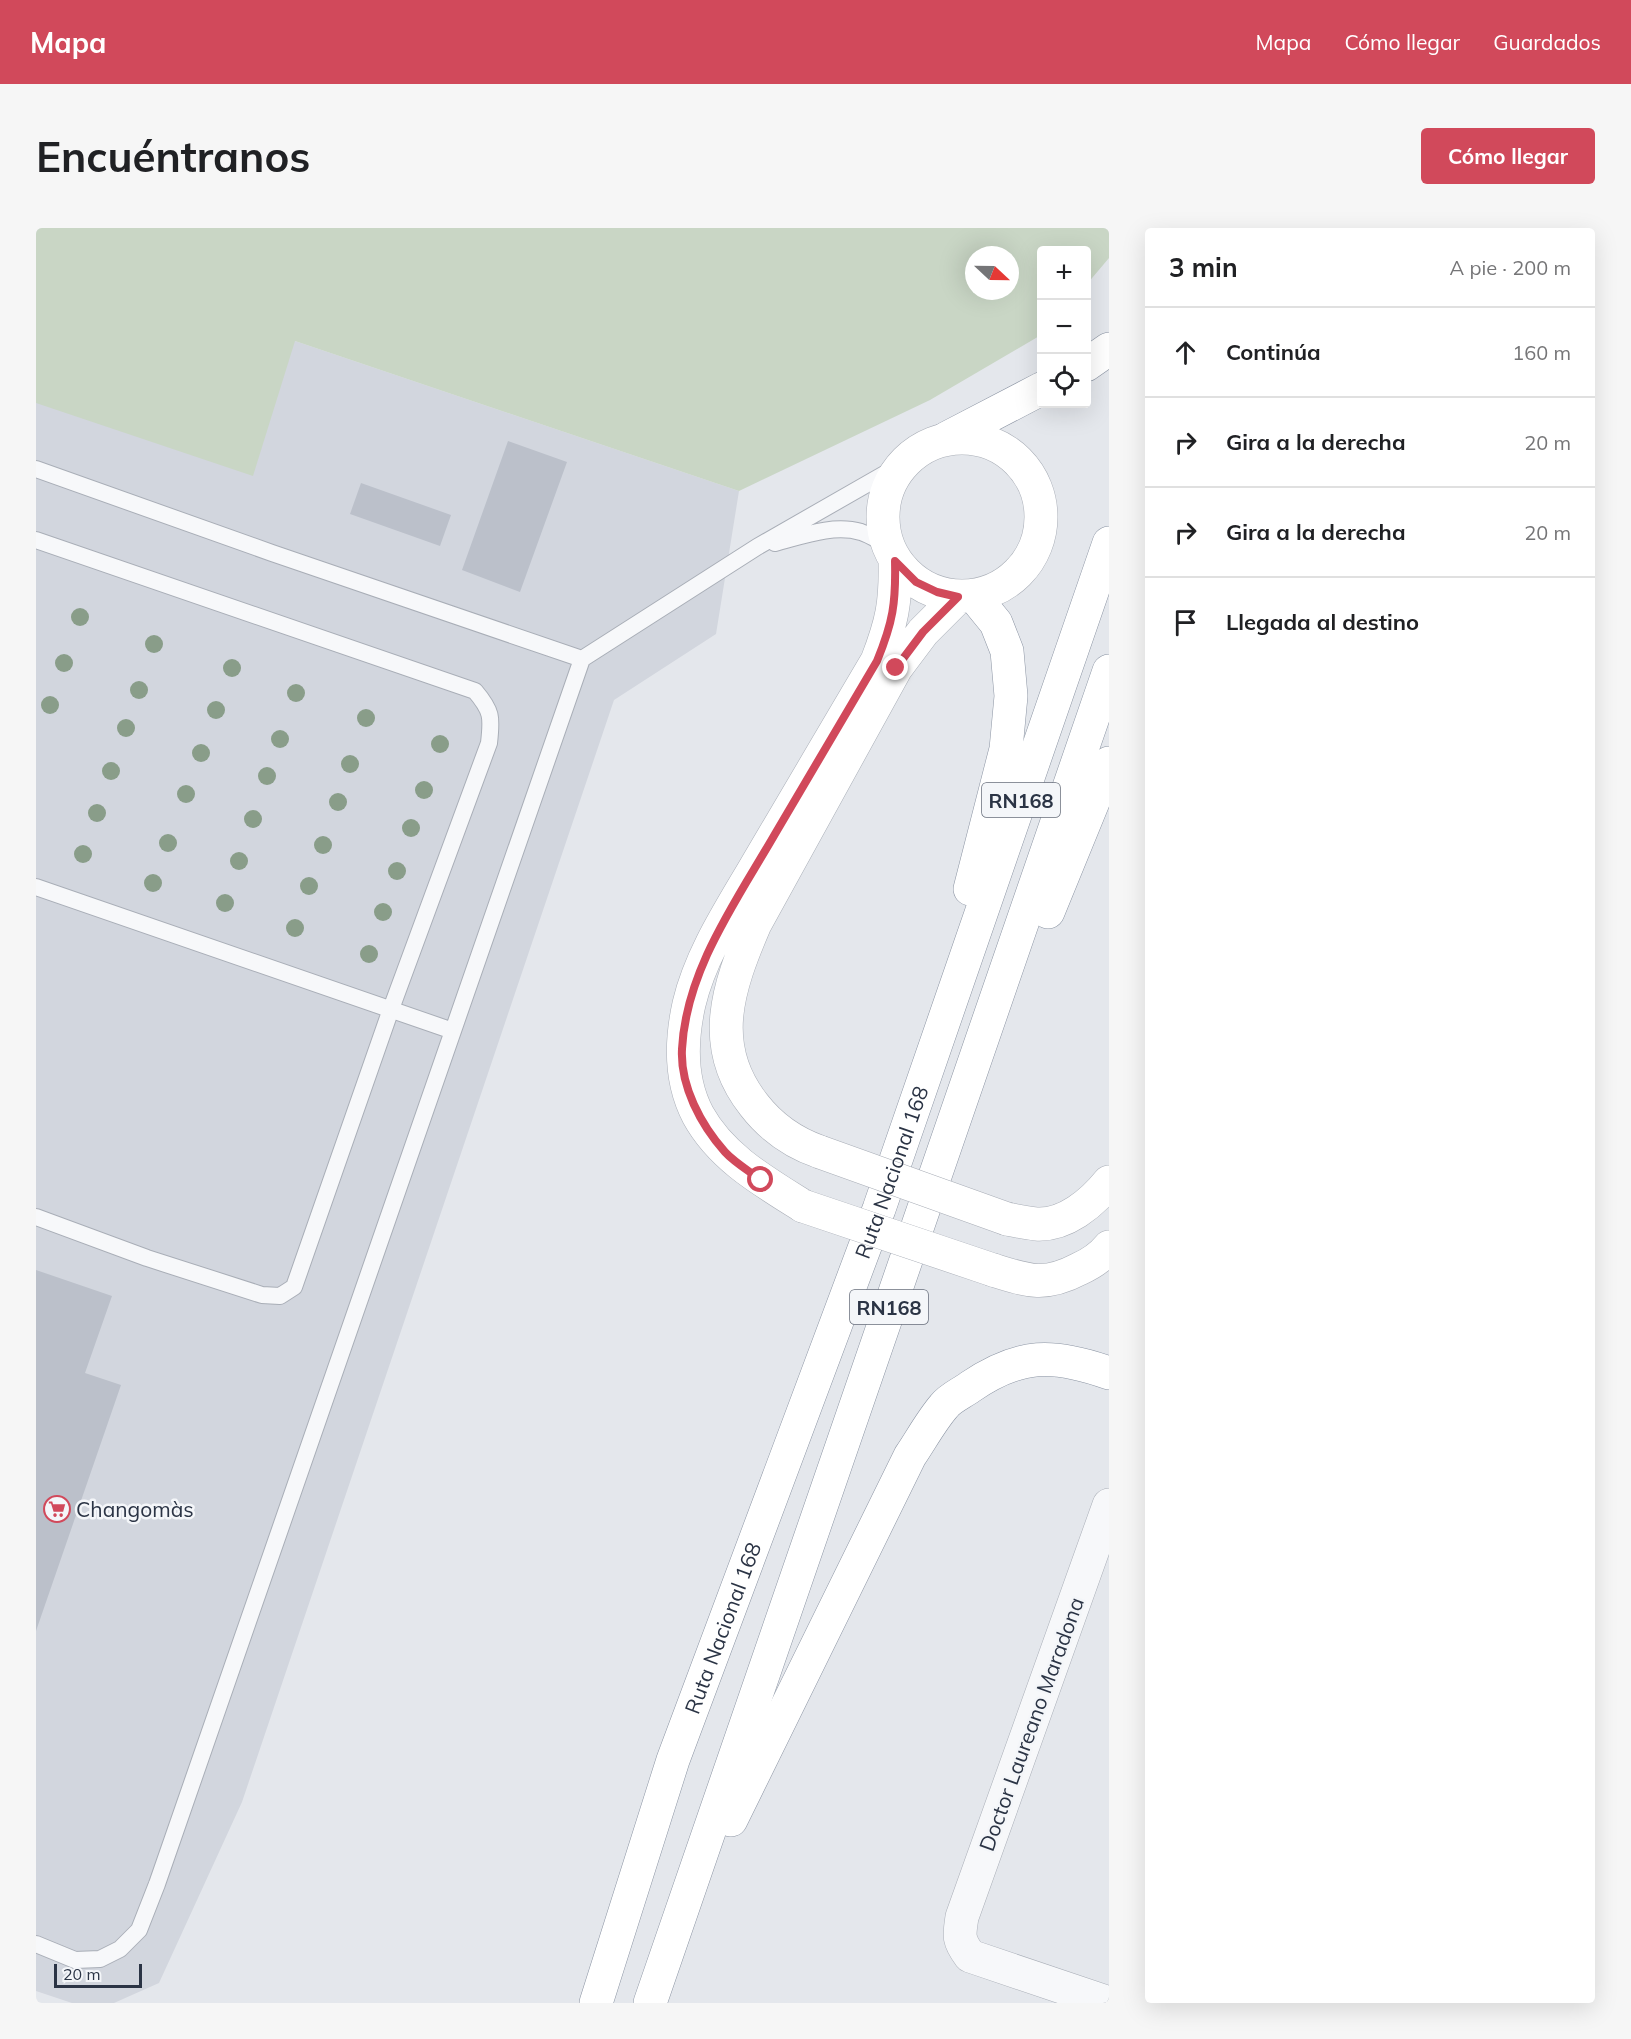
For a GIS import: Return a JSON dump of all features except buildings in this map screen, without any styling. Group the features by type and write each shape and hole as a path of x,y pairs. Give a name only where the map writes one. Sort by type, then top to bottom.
{"main road":[{"path":"1091,362 1109,350"},
{"path":"1037,391 947,438 922,448 902,464 891,486 884,509 896,598 889,631 877,661 729,913 705,960 689,1003 682,1050 688,1089 698,1115 726,1153 761,1180 803,1206 993,1270 1042,1281 1060,1279 1104,1254 1109,1247"},
{"path":"947,438 978,438 1007,451 1029,474 1041,502 1039,534 1027,563 1004,584 966,596 923,632 896,668 755,924 732,988 725,1032 728,1058 735,1077 762,1116 785,1135 804,1146 1007,1219 1038,1224 1071,1216 1099,1195 1109,1182"},
{"name":"Ruta Nacional 168","path":"596,2003 673,1760 879,1209 1109,543"},
{"path":"891,553 916,582 937,592 966,596"},
{"name":"RN168","path":"932,1058 960,926 1006,749 1011,696 1007,651 996,623 966,596"},
{"name":"Ruta Nacional 168","path":"650,2003 1109,671"},
{"name":"RN168","path":"971,1070 1045,918 1109,763"},
{"name":"RN168","path":"670,1943 910,1456 944,1405 991,1373 1018,1362 1041,1359 1070,1361 1109,1373"}],"street":[{"name":"Doctor Laureano Maradona","path":"1109,1505 962,1917 959,1933 961,1944 970,1956 1109,2003"}],"lane":[{"path":"36,1944 75,1959 100,1959 120,1949 139,1930 157,1884 582,659 756,547 902,464"},
{"path":"36,469 582,659"},
{"path":"756,547 828,530 846,530 862,532 891,553"},
{"path":"36,540 475,691 487,705 492,719 489,743 391,1009 294,1287 279,1296 262,1294 211,1279 36,1217"},
{"path":"36,887 453,1031"}],"shaded area":[{"path":"295,341 739,491 716,634 614,700 242,1802 159,1983 114,2003 72,2003 36,1991 36,399"}],"green space":[{"path":"36,228 1109,228 1109,258 1091,279 1091,246 1037,246 1037,337 930,400 739,491 295,341 253,476 36,403"}],"place":[{"name":"Changomàs","path":"57,1509"}],"route":[{"path":"761,1180 726,1153 698,1115 688,1089 682,1050 689,1003 705,960 729,913 877,661 889,631 896,598 895,561 916,582 937,592 958,597 923,632 896,668"}]}
